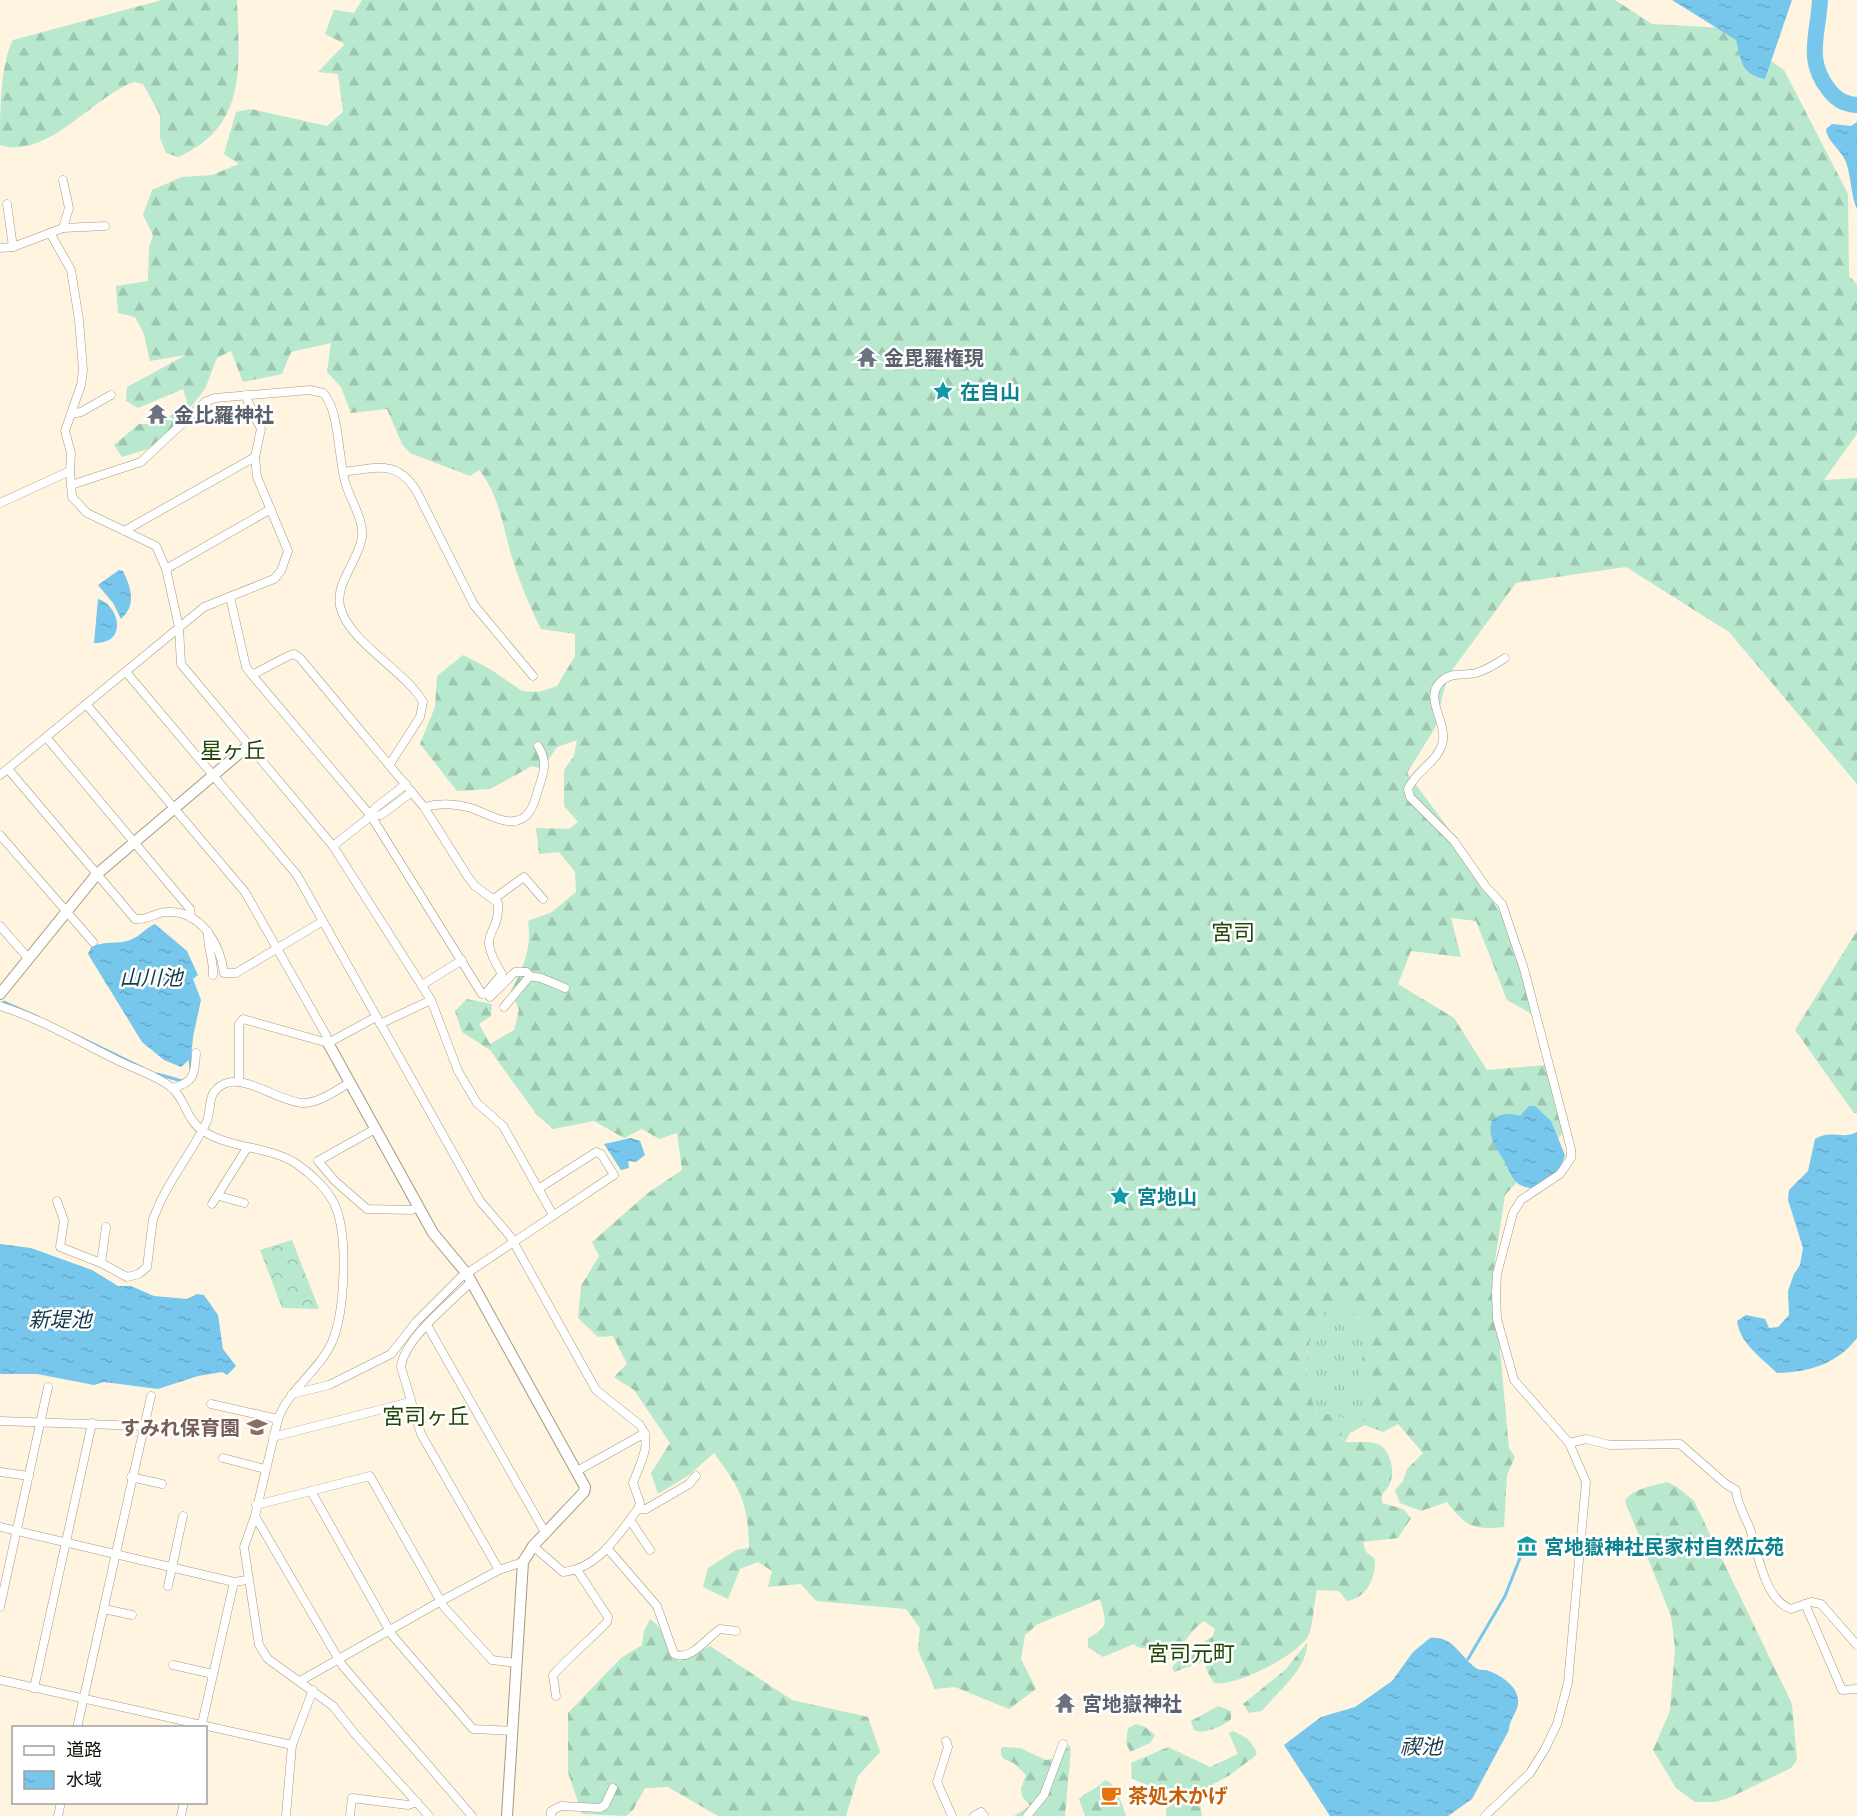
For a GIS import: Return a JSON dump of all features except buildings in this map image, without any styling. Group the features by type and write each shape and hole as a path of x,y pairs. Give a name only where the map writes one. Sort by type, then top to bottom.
{"street":[{"path":"63,180 69,208 63,228"},
{"path":"7,204 13,247"},
{"path":"0,248 13,247 63,228 105,226"},
{"path":"50,232 65,257 75,285 83,370 81,386 65,431 71,453 72,497 79,507 156,546 166,569 179,627 181,664 333,846 431,1000 458,1071 477,1103 503,1126 553,1215"},
{"path":"71,485 141,462 205,402 215,398 310,390 323,393 331,407 343,472 362,530 360,546 340,592 339,606 362,640 413,687 423,702 420,717 390,764"},
{"path":"72,414 81,412 111,395"},
{"path":"0,775 204,607 274,579 286,562 288,551 286,541 257,477 255,457 261,429 245,395"},
{"path":"124,531 255,457"},
{"path":"343,472 391,468 405,475 417,492 470,599 533,676"},
{"path":"0,503 70,471"},
{"path":"166,569 271,509"},
{"path":"230,597 246,667 371,816 482,994 486,993 490,997 514,972 527,972 529,976 541,978 565,988"},
{"path":"252,675 288,656 294,654 300,657 424,807 475,886 495,898 498,909 487,941 489,952 502,974 486,993"},
{"path":"1485,1816 1530,1773 1553,1732 1563,1704 1575,1622 1586,1482 1569,1443 1514,1380 1497,1319 1497,1274 1513,1213 1521,1200 1560,1174 1571,1158 1571,1149 1524,969 1502,904 1486,887 1454,841 1410,797 1408,789 1418,773 1433,759 1443,742 1443,733 1435,705 1436,687 1446,677 1476,673 1505,658"},
{"path":"126,672 290,864 480,1201 513,1243 596,1390 640,1425 645,1433 648,1442 633,1483 640,1503 639,1509 607,1548 587,1566 562,1572 533,1546"},
{"path":"86,704 245,892 327,1035 328,1043 349,1083 418,1206 434,1233 469,1278 585,1487 584,1492 533,1546 523,1562 507,1816"},
{"path":"46,737 190,909 191,918"},
{"path":"0,994 98,874 249,745"},
{"path":"424,807 459,806 503,821 513,823 520,820 531,810 545,766 544,757 538,746"},
{"path":"8,769 135,919 141,920 169,911 191,918 208,932 218,947 224,973 236,973 322,921"},
{"path":"333,846 406,784"},
{"path":"371,816 381,815 412,792"},
{"path":"0,835 93,942"},
{"path":"495,898 524,877 543,899"},
{"path":"1,922 28,958"},
{"path":"208,932 207,942 214,961 213,975"},
{"path":"422,986 462,960"},
{"path":"504,1007 529,976"},
{"path":"238,1082 239,1024 243,1019 328,1043 378,1020 431,1000"},
{"path":"0,1006 172,1088 191,1122 219,1140 294,1163 329,1196 336,1208 343,1256 341,1308 337,1326 331,1343 320,1362 283,1405 278,1419 255,1516 244,1547 247,1580 259,1645 268,1659 333,1706 355,1734 429,1816"},
{"path":"172,1088 190,1083 194,1078 196,1053"},
{"path":"57,1201 64,1221 60,1247 101,1263 127,1277 145,1271 158,1207 207,1122 208,1103 212,1095 225,1084 238,1082 302,1103 322,1098 349,1083"},
{"path":"375,1129 318,1161 335,1181 367,1209 412,1210 418,1206"},
{"path":"212,1204 247,1148"},
{"path":"292,1394 329,1385 391,1354 416,1322 469,1278 513,1243 614,1175 601,1154 596,1152 538,1189"},
{"path":"219,1196 244,1203"},
{"path":"101,1263 106,1227"},
{"path":"469,1278 427,1325 402,1360 410,1402 421,1434 499,1570"},
{"path":"427,1325 546,1534"},
{"path":"0,1607 48,1387"},
{"path":"77,1726 131,1477 151,1396"},
{"path":"273,1437 410,1402"},
{"path":"211,1404 278,1419"},
{"path":"0,1421 41,1420 144,1426"},
{"path":"34,1688 92,1423"},
{"path":"577,1471 645,1433"},
{"path":"1569,1443 1586,1439 1610,1445 1680,1444 1727,1485 1736,1490 1736,1497 1750,1530 1758,1563 1780,1603 1791,1609 1816,1602 1821,1604 1857,1645"},
{"path":"223,1458 265,1468"},
{"path":"0,1472 29,1476"},
{"path":"256,1505 370,1476 441,1601 492,1660 517,1663"},
{"path":"639,1509 646,1509 689,1484 696,1476"},
{"path":"131,1477 162,1484"},
{"path":"311,1491 390,1630 473,1729 513,1731"},
{"path":"168,1586 183,1516"},
{"path":"255,1516 339,1660 472,1816"},
{"path":"630,1520 650,1550"},
{"path":"0,1527 234,1582 247,1580"},
{"path":"607,1548 657,1606 674,1654 684,1656 691,1654 720,1629 736,1631"},
{"path":"300,1681 499,1570 523,1562"},
{"path":"556,1696 553,1675 573,1653 582,1648 608,1617 577,1569"},
{"path":"0,1680 201,1726 234,1582"},
{"path":"1805,1604 1842,1690 1857,1689"},
{"path":"104,1608 132,1616"},
{"path":"173,1665 213,1674"},
{"path":"286,1816 292,1745 313,1690"},
{"path":"207,1727 292,1745"},
{"path":"946,1741 948,1747 937,1782 952,1816"},
{"path":"1028,1816 1044,1795 1063,1744"},
{"path":"550,1816 551,1811 561,1806 600,1808 605,1805 613,1788"},
{"path":"350,1816 352,1798 408,1805 417,1802"},
{"path":"974,1816 981,1812 984,1816"}],"green space":[{"path":"162,0 237,0 239,47 235,91 228,111 217,128 201,144 178,157 166,153 160,138 160,115 143,84 134,82 118,89 53,135 18,147 0,145 3,76 5,62 13,40"},
{"path":"362,0 1615,0 1652,24 1724,28 1784,70 1848,194 1849,276 1857,284 1857,434 1824,480 1857,478 1857,784 1729,632 1626,567 1516,583 1447,677 1435,728 1407,773 1446,825 1513,933 1535,1016 1507,1000 1476,921 1451,918 1461,957 1411,951 1398,984 1454,1018 1487,1070 1546,1065 1563,1133 1505,1195 1493,1274 1509,1448 1515,1457 1507,1475 1504,1527 1485,1528 1471,1525 1465,1522 1447,1502 1421,1511 1400,1503 1395,1490 1403,1481 1407,1469 1423,1453 1398,1424 1383,1432 1365,1425 1364,1416 1370,1399 1358,1371 1362,1365 1363,1350 1372,1335 1352,1311 1336,1301 1316,1325 1308,1353 1308,1383 1316,1412 1345,1418 1341,1433 1345,1442 1371,1442 1384,1448 1392,1465 1392,1477 1382,1494 1382,1503 1403,1509 1411,1518 1398,1538 1363,1542 1366,1552 1375,1559 1375,1566 1369,1586 1360,1596 1347,1601 1339,1591 1317,1590 1311,1627 1302,1644 1280,1660 1251,1675 1224,1683 1214,1683 1207,1671 1205,1661 1174,1672 1172,1667 1185,1653 1213,1636 1215,1629 1204,1621 1176,1650 1169,1653 1140,1648 1134,1644 1103,1657 1088,1647 1088,1638 1103,1627 1105,1619 1100,1599 1038,1624 1025,1635 1021,1659 1036,1689 1009,1709 955,1687 935,1689 918,1650 920,1628 906,1609 816,1601 801,1584 768,1587 772,1571 758,1562 740,1569 728,1599 703,1587 708,1568 736,1550 749,1548 745,1507 737,1487 714,1453 689,1475 658,1494 651,1473 670,1443 634,1390 614,1377 627,1364 613,1336 598,1337 578,1318 581,1286 599,1256 592,1242 648,1193 682,1170 677,1133 659,1139 642,1129 624,1138 594,1121 553,1129 537,1115 490,1050 462,1032 455,1011 467,999 492,1004 491,1016 479,1024 490,1044 514,1030 519,1010 511,990 526,957 529,940 528,921 552,912 576,892 575,872 559,852 539,854 536,828 569,829 578,822 564,806 564,770 574,756 577,740 557,747 542,769 532,766 490,789 457,791 420,744 435,707 437,676 463,655 490,669 522,691 539,692 557,686 575,656 575,634 541,629 519,578 492,490 479,470 470,476 410,453 402,444 387,409 351,413 341,387 327,372 331,343 291,352 282,374 243,382 231,351 217,358 205,389 178,423 148,449 122,457 114,445 139,424 160,424 187,402 183,389 138,408 126,401 127,387 186,355 150,361 144,334 135,317 118,313 116,286 148,281 149,247 153,235 143,215 152,190 182,177 212,175 239,164 224,154 236,112 251,109 327,126 343,112 338,74 318,72 345,44 325,34 334,10 354,13"},
{"path":"1857,931 1857,1113 1854,1113 1795,1030"},
{"path":"292,1240 319,1309 282,1308 260,1250"},
{"path":"1336,1301 1352,1311 1372,1335 1363,1360 1370,1398 1365,1425 1350,1433 1345,1442 1317,1412 1312,1403 1307,1377 1311,1334 1321,1313"},
{"path":"1667,1482 1694,1501 1792,1704 1797,1760 1791,1768 1729,1798 1715,1802 1695,1802 1676,1788 1653,1750 1670,1711 1675,1648 1671,1616 1625,1501 1638,1490"},
{"path":"650,1619 664,1634 679,1661 710,1646 792,1700 868,1717 880,1752 858,1776 846,1816 718,1816 668,1787 645,1788 633,1810 626,1816 582,1814 568,1772 568,1713 621,1658 642,1645 644,1631"},
{"path":"1307,1643 1303,1661 1291,1679 1262,1711 1249,1713 1243,1704 1285,1670"},
{"path":"1218,1706 1231,1711 1231,1719 1213,1729 1194,1730 1191,1721"},
{"path":"1136,1724 1145,1727 1155,1735 1150,1743 1130,1752 1126,1743 1128,1728"},
{"path":"1233,1731 1248,1739 1257,1752 1230,1775 1202,1790 1199,1798 1202,1816 1166,1816 1167,1805 1177,1793 1132,1778 1131,1763 1168,1747 1210,1767 1238,1754 1229,1733"},
{"path":"1069,1745 1071,1748 1065,1816 1014,1816 1030,1806 1022,1796 1021,1788 1026,1775 1015,1764 1002,1757 1002,1747 1020,1748 1046,1760 1060,1758"},
{"path":"1105,1780 1110,1782 1119,1796 1126,1816 1085,1816 1079,1799"}],"water":[{"path":"1672,0 1792,0 1765,79 1751,74 1743,66 1736,40"},
{"path":"1857,122 1857,209 1846,162 1829,138 1826,129 1832,124 1851,126"},
{"path":"119,570 123,571 131,596 129,608 121,619 113,603 98,585"},
{"path":"98,599 111,609 117,624 112,637 105,642 94,643"},
{"name":"山川池","path":"155,924 187,951 198,975 193,979 201,1000 191,1058 181,1067 164,1060 142,1042 88,954 91,947 130,940"},
{"path":"1529,1106 1535,1106 1551,1121 1565,1155 1560,1167 1552,1176 1530,1188 1524,1187 1513,1178 1490,1131 1492,1120 1495,1118 1505,1114 1520,1116"},
{"path":"1857,1132 1857,1338 1841,1354 1822,1365 1801,1371 1777,1373 1747,1344 1737,1321 1746,1315 1765,1319 1769,1328 1778,1327 1789,1315 1788,1291 1800,1265 1803,1248 1788,1200 1789,1190 1808,1171 1815,1139 1826,1135 1846,1135"},
{"path":"631,1138 640,1141 645,1155 636,1162 628,1161 629,1168 621,1170 604,1144"},
{"name":"新堤池","path":"0,1244 31,1248 92,1270 118,1286 131,1286 154,1296 187,1299 197,1294 204,1295 218,1315 223,1349 236,1366 227,1375 222,1372 198,1376 158,1389 104,1382 94,1385 37,1374 0,1374"},
{"name":"禊池","path":"1430,1638 1438,1638 1451,1643 1476,1668 1487,1670 1506,1680 1517,1695 1518,1705 1509,1730 1472,1799 1448,1816 1330,1816 1284,1745 1321,1717 1355,1707 1392,1681 1413,1652"}],"waterway":[{"path":"1820,0 1815,47 1817,68 1829,90 1835,96 1841,101 1857,105"},
{"path":"4,1002 38,1017"},
{"path":"73,1034 143,1068"},
{"path":"190,1057 191,1070"},
{"path":"157,1074 182,1081"},
{"path":"1468,1659 1505,1596 1520,1558 1519,1552"}],"place":[{"name":"金毘羅権現","path":"867,357"},
{"name":"在自山","path":"943,391"},
{"name":"金比羅神社","path":"157,414"},
{"name":"宮地山","path":"1120,1196"},
{"name":"すみれ保育園","path":"257,1427"},
{"name":"宮地嶽神社民家村自然広苑","path":"1527,1546"},
{"name":"宮地嶽神社","path":"1065,1703"},
{"name":"茶処木かげ","path":"1111,1795"}],"district":[{"name":"星ヶ丘","path":"233,749"},
{"name":"宮司","path":"1233,931"},
{"name":"宮司ヶ丘","path":"426,1415"},
{"name":"宮司元町","path":"1191,1652"}]}
